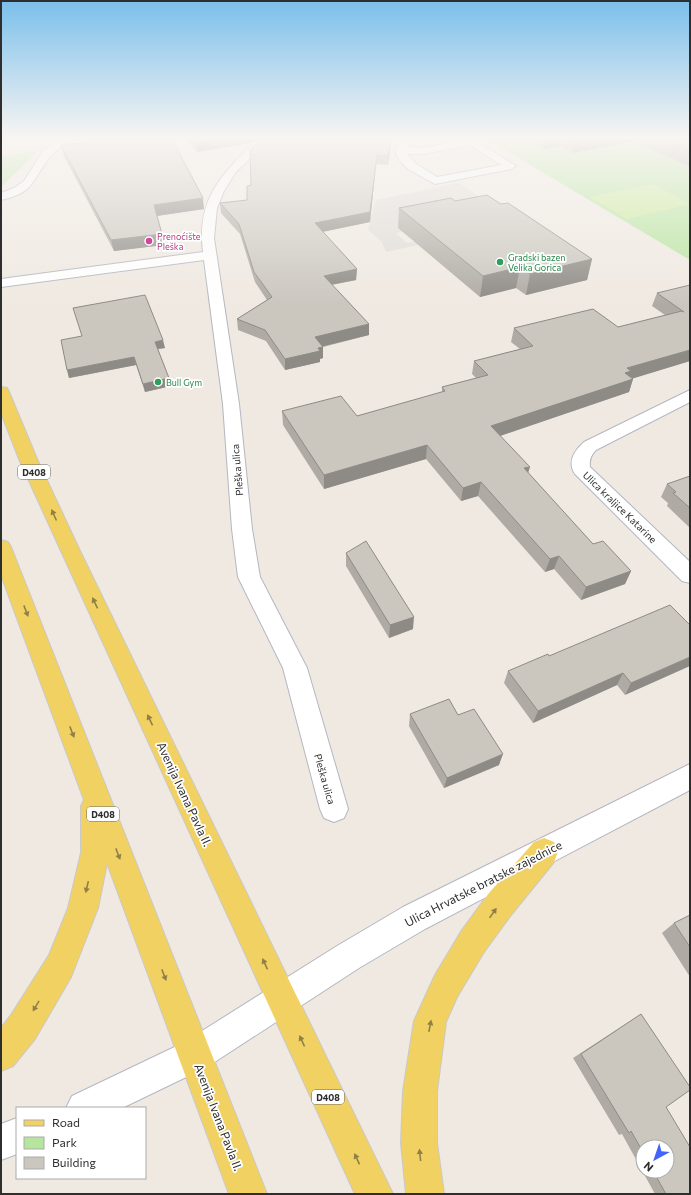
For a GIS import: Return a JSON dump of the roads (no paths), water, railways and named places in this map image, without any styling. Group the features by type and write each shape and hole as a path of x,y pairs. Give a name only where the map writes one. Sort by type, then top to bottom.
{"main road":[{"name":"Avenija Ivana Pavla II.","path":"1,392 70,551 374,1194"},
{"name":"Avenija Ivana Pavla II.","path":"1,548 248,1194"},
{"path":"1,1054 23,1027 60,966 83,908 95,853 95,793"},
{"path":"425,1194 419,1143 420,1091 430,1021 446,986 473,941 500,904 544,852"}],"street":[{"path":"1,197 11,193"},
{"name":"Pleška ulica","path":"217,193 211,208 208,223 208,238 231,404 242,529 249,577 295,668 334,809"},
{"path":"1,283 210,255"},
{"name":"Ulica kraljice Katarine","path":"690,395 590,446 581,457 580,463 582,470 690,575"},
{"name":"Ulica Hrvatske bratske zajednice","path":"86,1107 195,1054 414,918 690,776"},
{"path":"1,1142 16,1136"}],"place":[{"name":"Prenoćište Pleška","path":"149,241"},
{"name":"Gradski bazen Velika Gorica","path":"500,262"},
{"name":"Bull Gym","path":"158,382"}]}
